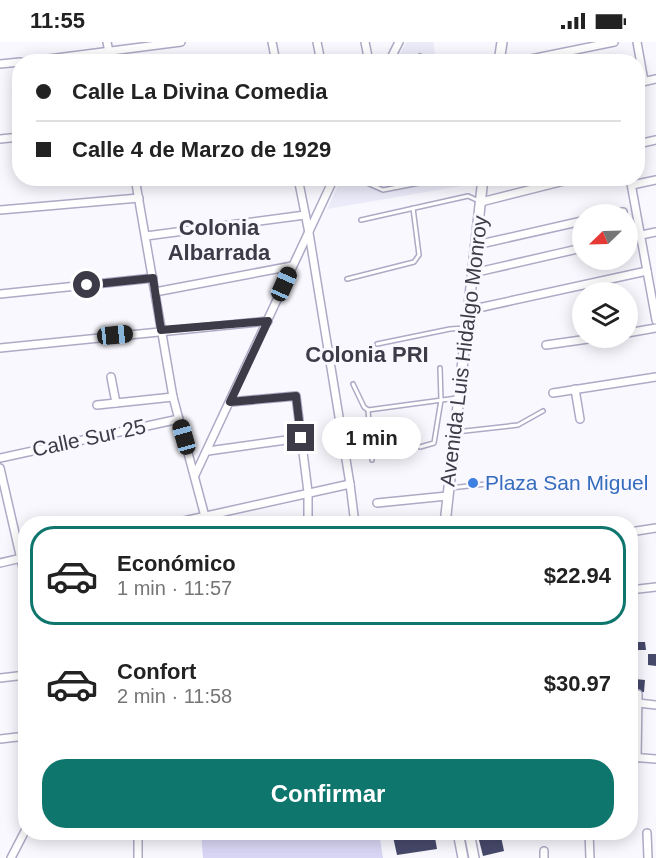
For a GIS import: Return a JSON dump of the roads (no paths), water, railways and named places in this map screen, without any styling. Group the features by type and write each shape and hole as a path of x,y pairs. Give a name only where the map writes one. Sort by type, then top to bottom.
{"street":[{"path":"108,42 110,52"},
{"path":"93,54 181,42"},
{"path":"555,54 614,42"},
{"path":"137,186 173,397 205,516"},
{"path":"300,186 354,516"},
{"path":"195,475 330,186"},
{"name":"Avenida Luis Hidalgo Monroy","path":"446,516 482,186"},
{"path":"481,202 538,186"},
{"path":"632,186 647,271 652,278 656,320"},
{"path":"0,210 139,198"},
{"path":"146,236 305,215"},
{"path":"476,245 572,223"},
{"path":"638,236 656,232"},
{"path":"473,273 572,250"},
{"path":"155,292 292,266"},
{"path":"469,310 647,271"},
{"path":"0,294 153,278"},
{"path":"0,348 268,321"},
{"path":"638,331 656,328"},
{"path":"546,345 572,341"},
{"path":"111,377 116,403"},
{"path":"553,393 656,377"},
{"path":"575,389 580,419"},
{"path":"230,402 296,396 308,492 308,516"},
{"path":"97,405 173,397"},
{"name":"Calle Sur 25","path":"0,458 179,419"},
{"path":"208,451 301,438"},
{"path":"0,468 18,538"},
{"path":"217,516 350,483"},
{"path":"377,503 447,492"},
{"path":"638,531 656,528"},
{"path":"0,562 18,559"},
{"path":"638,589 656,587"},
{"path":"0,678 18,676"},
{"path":"638,694 638,704 656,705"},
{"path":"0,739 18,737"},
{"path":"638,758 656,759"},
{"path":"647,833 648,858"},
{"path":"11,858 20,840"},
{"path":"138,840 138,858"},
{"path":"460,840 463,858"},
{"path":"471,840 474,858"},
{"path":"589,840 590,858"}],"lane":[{"path":"374,186 383,190 402,186"},
{"path":"361,220 468,196 481,202"},
{"path":"347,279 414,262 419,255 413,208"},
{"path":"377,344 450,329 467,328"},
{"path":"420,447 434,443 441,400 440,368"},
{"path":"353,384 364,407 368,410 372,460"},
{"path":"368,410 459,398"},
{"path":"454,432 518,425 543,411"},
{"path":"370,448 412,446"},
{"path":"447,492 505,482"}],"place":[{"name":"Plaza San Miguel","path":"473,483"}],"district":[{"name":"Colonia Albarrada","path":"219,240"},
{"name":"Colonia PRI","path":"367,354"}]}
